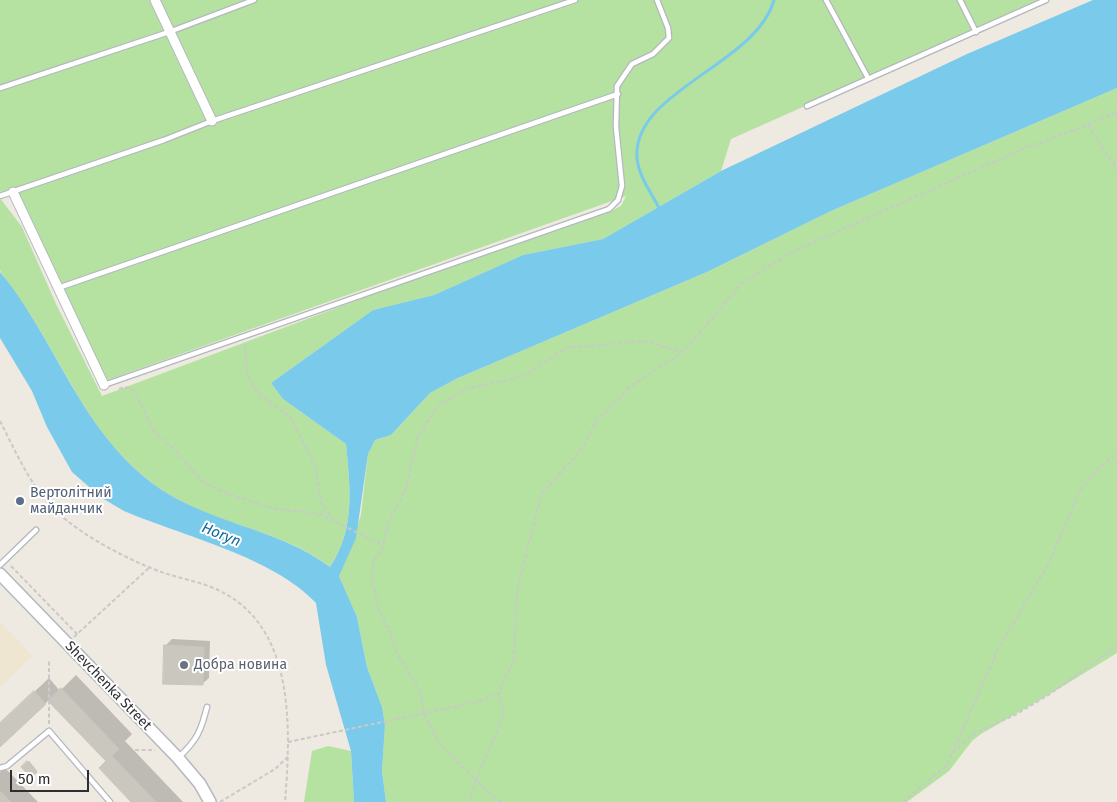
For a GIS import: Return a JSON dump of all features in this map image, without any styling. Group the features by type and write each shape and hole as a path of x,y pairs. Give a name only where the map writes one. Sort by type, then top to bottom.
{"street":[{"path":"155,0 212,121"},
{"path":"12,192 104,385"},
{"name":"Shevchenka Street","path":"0,574 174,754 200,784 210,802"}],"lane":[{"path":"0,88 169,32 254,0"},
{"path":"0,196 212,121 575,0"},
{"path":"104,385 609,209 618,200 622,186 616,128 617,86 632,64 653,54 669,38 668,28 656,0"},
{"path":"826,0 868,78"},
{"path":"960,0 976,32"},
{"path":"807,106 1046,0"},
{"path":"58,288 618,94"},
{"path":"0,565 36,530"},
{"path":"174,754 194,742 202,729 207,707"},
{"path":"0,768 7,766 49,731 110,802"}],"path":[{"path":"469,802 504,714 499,694 514,659 517,590 541,495 581,450 597,420 631,386 683,352 742,283 792,252 1025,148 1088,125 1117,111"},
{"path":"1088,125 1117,170"},
{"path":"250,334 244,350 247,376 258,393 291,418 315,465 321,503 334,521"},
{"path":"501,802 476,781 439,743 424,714 420,691 396,653 390,632 380,613 372,582 373,562 382,545 388,523 405,491 418,436 438,406 466,389 524,376 566,348 645,341 683,352"},
{"path":"104,385 112,390 125,387 134,390 155,433 172,447 203,482 213,488 275,509 310,511 382,545"},
{"path":"0,421 32,481 56,511 93,537 150,566 230,595 248,609 265,630 275,651 285,690 289,725 289,756 285,802"},
{"path":"903,802 945,767 998,649 1050,561 1080,490 1098,469 1117,453"},
{"path":"6,562 76,634 150,566"},
{"path":"952,752 973,734 1015,715 1050,694 1117,646"},
{"path":"49,661 47,693 49,731"},
{"path":"288,742 317,734 477,702 499,694"},
{"path":"135,750 174,754"},
{"path":"220,802 275,769 289,756"}],"shaded area":[{"path":"0,622 33,656 0,687"}],"green space":[{"path":"0,0 1042,0 731,139 721,171 603,239 523,255 434,295 373,310 271,383 283,399 346,444 350,492 348,522 338,552 330,567 313,555 295,546 217,517 179,500 152,483 129,463 110,442 77,395 32,317 0,270 0,198 22,227 56,304 102,396 371,295 607,213 621,206 626,196 105,381 15,188 0,192"},
{"path":"1117,88 1117,653 981,734 972,741 949,771 907,802 386,802 382,771 385,725 382,707 367,667 357,617 339,576 361,515 368,454 375,440 391,435 430,393 458,378 707,272 831,211"},
{"path":"328,746 351,751 354,802 304,802 312,751"}],"water":[{"name":"Horyn","path":"1093,0 1117,0 1117,88 831,211 707,272 458,378 430,393 391,435 375,440 368,454 356,538 339,576 357,617 367,667 382,707 385,725 382,771 386,802 354,802 351,751 326,665 316,603 298,587 252,560 124,511 102,498 72,472 47,427 32,391 0,338 0,272 20,299 86,409 105,436 152,483 173,497 196,508 287,542 309,553 330,567 344,537 348,522 350,492 346,444 283,399 271,383 373,310 434,295 523,255 603,239 721,171 967,54"}],"building":[{"name":"Добра новина","path":"164,645 204,647 203,685 163,684"},
{"path":"61,688 119,749 112,756 156,802 131,802 99,768 106,761 48,701"},
{"path":"34,691 46,704 0,747 0,723"},
{"path":"27,761 37,772 31,778 21,767"},
{"path":"0,791 11,802 0,802"}],"waterway":[{"path":"660,210 643,179 638,165 637,158 641,135 654,114 673,96 744,43 763,23 774,0"}],"place":[{"name":"Вертолітний майданчик","path":"20,501"},
{"name":"Добра новина","path":"184,665"}]}
